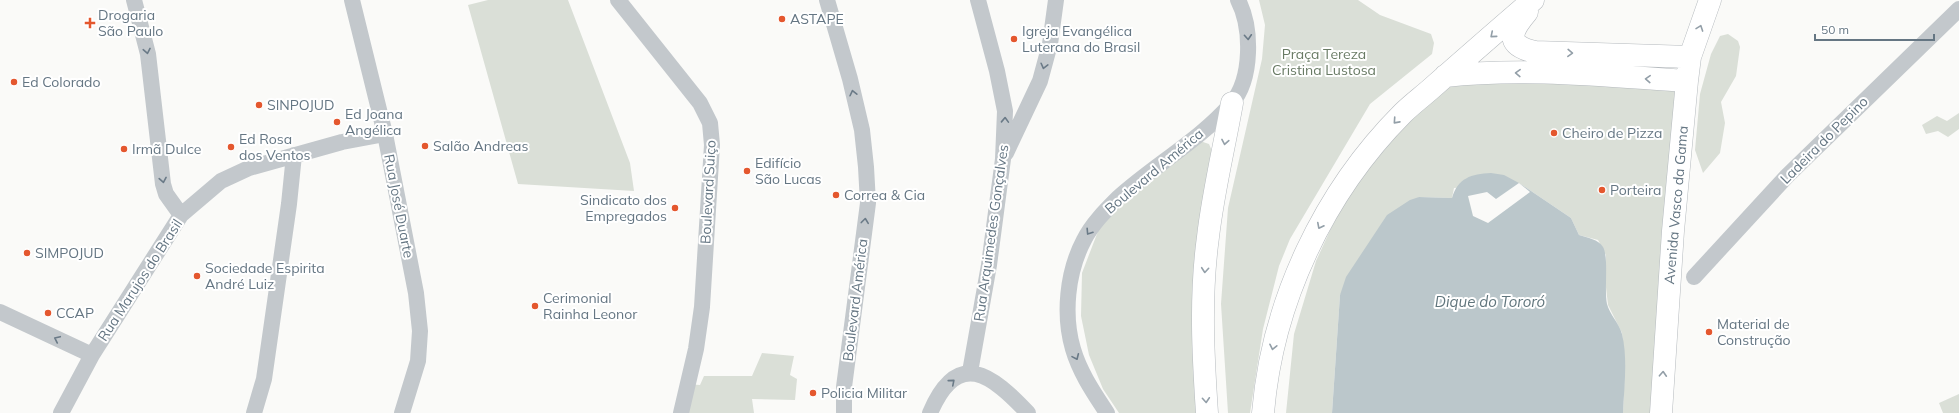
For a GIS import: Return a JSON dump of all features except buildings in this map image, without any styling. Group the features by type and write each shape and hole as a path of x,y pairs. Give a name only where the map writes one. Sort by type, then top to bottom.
{"main road":[{"path":"1263,413 1265,384 1276,333 1287,296 1325,216 1364,157 1403,113 1533,0"},
{"path":"1537,0 1515,26 1513,36 1516,44 1523,49 1535,52 1690,57"},
{"name":"Avenida Vasco da Gama","path":"1661,413 1672,238 1687,81 1690,57 1710,0"},
{"path":"1445,76 1483,72 1687,81"},
{"path":"1207,413 1202,350 1203,295 1208,237 1232,103"}],"street":[{"path":"134,0 148,54 163,184 166,194 181,215"},
{"name":"Rua José Duarte","path":"352,0 385,134 416,293 420,331 418,361 402,413"},
{"name":"Boulevard Suiço","path":"618,0 700,103 710,123 712,145 702,307 696,349 680,413"},
{"name":"Boulevard América","path":"827,0 850,79 862,130 868,203 844,387 844,413"},
{"name":"Rua Arquimedes Gonçalves","path":"970,372 989,266 1004,159 1005,111 997,71 978,0"},
{"path":"1004,159 1040,81 1050,44 1056,0"},
{"name":"Boulevard América","path":"1107,413 1087,382 1073,350 1068,326 1068,296 1074,268 1084,241 1098,219 1118,198 1190,141 1232,103 1241,88 1248,52 1248,35 1242,8 1238,0"},
{"name":"Ladeira do Pepino","path":"1694,277 1787,176 1959,9"},
{"name":"Rua Marujos do Brasil","path":"61,413 92,355 181,215 220,181 250,168 342,142 385,134"},
{"path":"254,413 264,380 290,204 294,156"},
{"path":"0,312 92,355"},
{"path":"930,413 937,398 946,387 955,378 970,372 980,374 994,381 1028,413"}],"green space":[{"path":"488,0 568,0 630,163 634,191 518,184 468,5"},
{"name":"Praça Tereza Cristina Lustosa","path":"1259,0 1358,0 1380,15 1431,34 1434,43 1432,54 1370,104 1290,239 1279,266 1263,329 1250,413 1228,413 1221,304 1228,208 1262,59 1265,25"},
{"path":"1728,34 1738,41 1740,47 1736,76 1721,102 1725,123 1720,153 1703,173 1695,150 1700,94 1711,54 1720,36"},
{"path":"1470,64 1678,86 1654,413 1623,413 1625,364 1622,333 1608,305 1605,279 1606,255 1598,240 1579,235 1571,218 1519,183 1454,188 1452,198 1419,197 1340,295 1332,413 1286,413 1294,334 1316,261 1350,187 1395,129"},
{"path":"1959,113 1959,129 1948,137 1938,131 1926,134 1922,125 1937,116 1947,121"},
{"path":"1200,141 1209,144 1212,151 1192,309 1197,413 1119,413 1103,389 1089,355 1081,316 1082,273 1100,226 1130,194"},
{"path":"762,353 794,356 790,375 797,379 795,400 752,399 754,413 684,413 687,384 700,385 704,376 752,376"},
{"path":"1959,394 1959,413 1943,413 1939,403"}],"water":[{"name":"Dique do Tororó","path":"1491,173 1504,175 1519,183 1571,218 1579,235 1596,240 1603,247 1606,258 1607,304 1621,330 1624,344 1625,374 1623,413 1332,413 1340,295 1346,277 1387,215 1410,200 1419,197 1452,198 1458,186 1466,178"}],"pier":[{"path":"1519,183 1530,192 1488,223 1473,216 1468,196 1487,192 1496,199"}],"place":[{"name":"ASTAPE","path":"782,19"},
{"name":"Drogaria São Paulo","path":"90,23"},
{"name":"Igreja Evangélica Luterana do Brasil","path":"1014,39"},
{"name":"Ed Colorado","path":"14,82"},
{"name":"SINPOJUD","path":"259,105"},
{"name":"Ed Joana Angélica","path":"337,122"},
{"name":"Cheiro de Pizza","path":"1554,133"},
{"name":"Salão Andreas","path":"425,146"},
{"name":"Ed Rosa dos Ventos","path":"231,147"},
{"name":"Irmã Dulce","path":"124,149"},
{"name":"Edifício São Lucas","path":"747,171"},
{"name":"Porteira","path":"1602,190"},
{"name":"Correa & Cia","path":"836,195"},
{"name":"Sindicato dos Empregados","path":"675,208"},
{"name":"SIMPOJUD","path":"27,253"},
{"name":"Sociedade Espirita André Luiz","path":"197,276"},
{"name":"Cerimonial Rainha Leonor","path":"535,306"},
{"name":"CCAP","path":"48,313"},
{"name":"Material de Construção","path":"1709,332"},
{"name":"Policia Militar","path":"813,393"}]}
